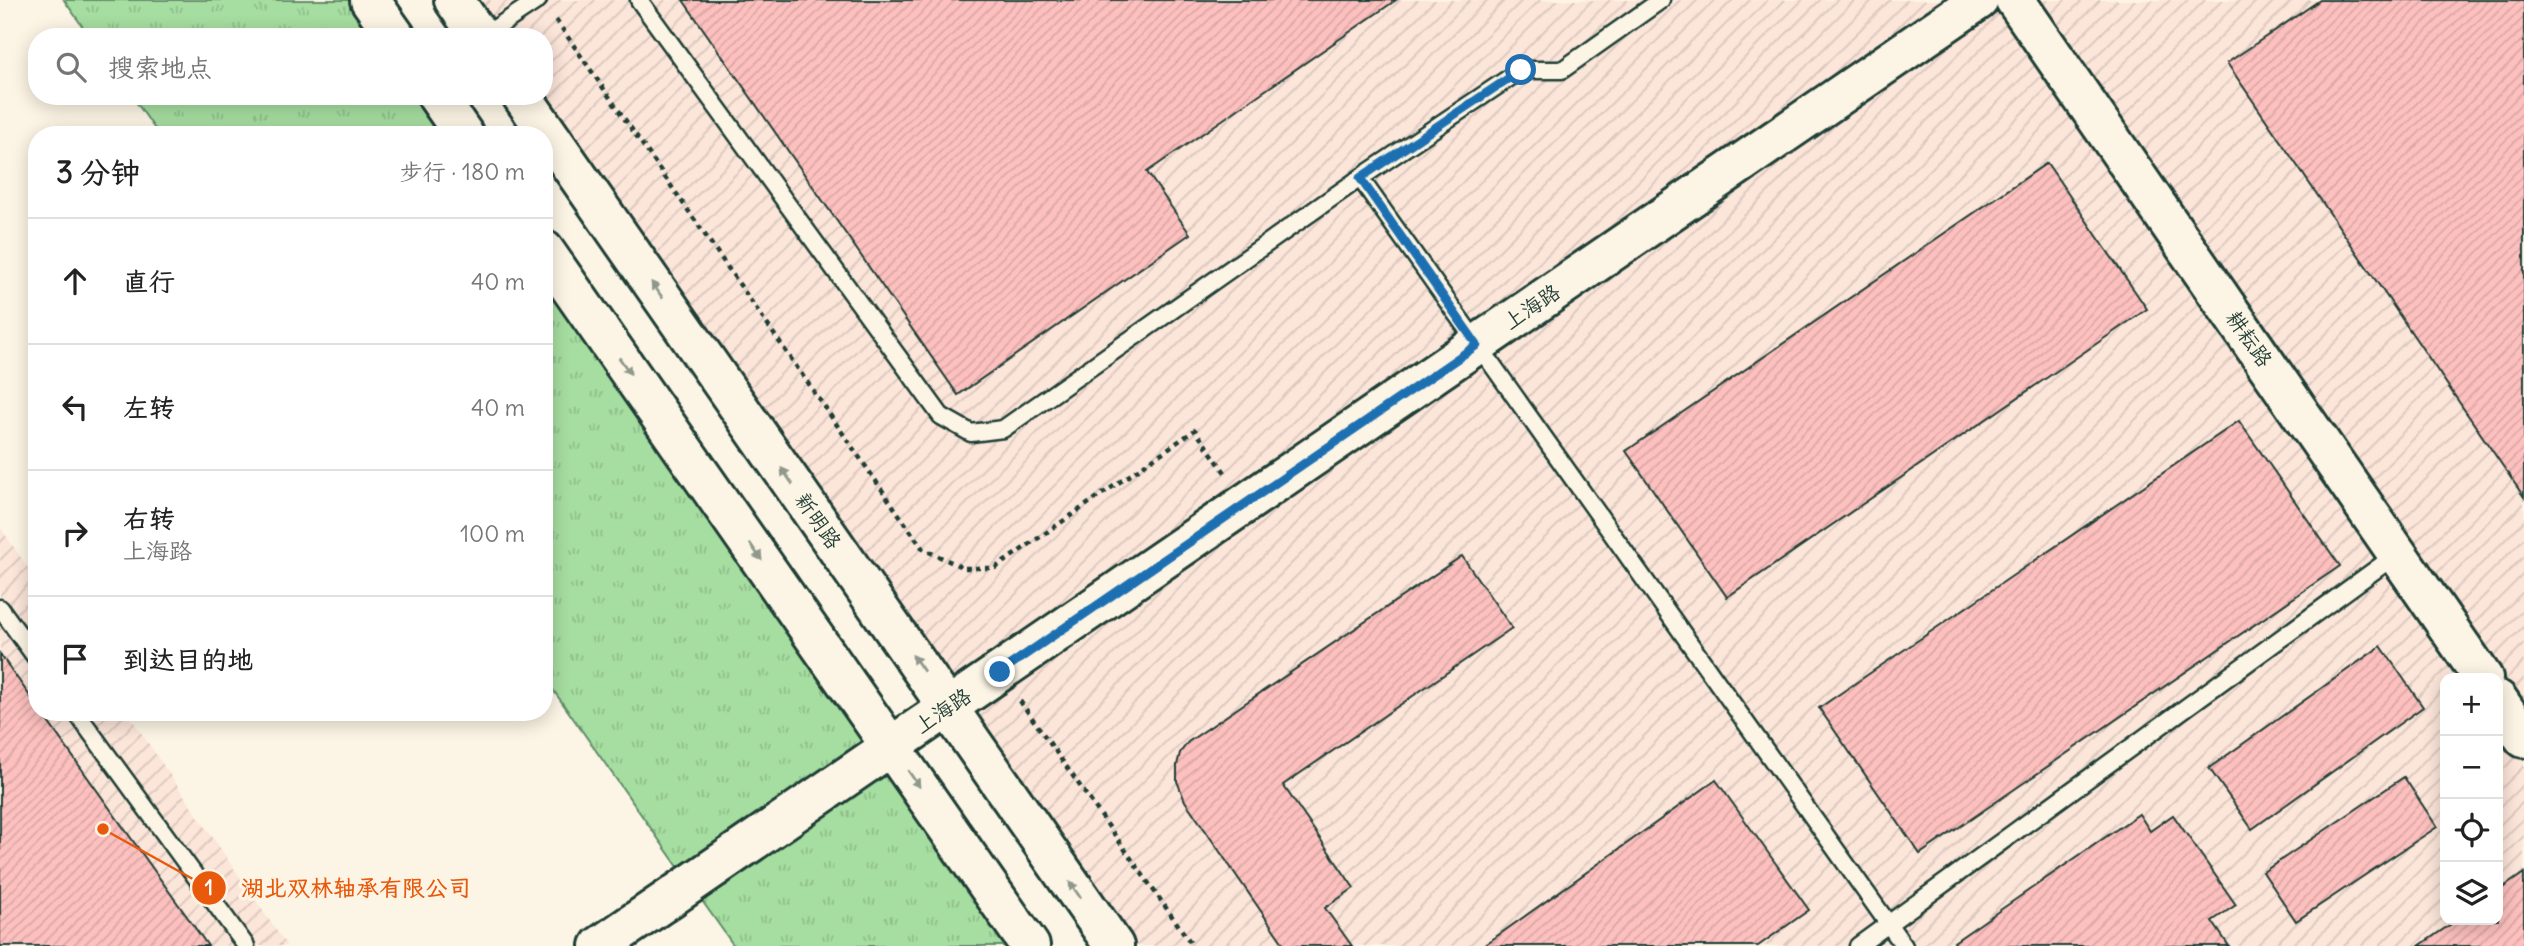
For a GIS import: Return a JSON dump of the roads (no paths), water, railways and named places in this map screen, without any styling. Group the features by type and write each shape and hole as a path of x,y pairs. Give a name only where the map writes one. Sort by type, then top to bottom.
{"street":[{"path":"370,0 390,28"},
{"path":"454,0 474,28"},
{"name":"上海路","path":"600,946 1979,0"},
{"name":"耕耘路","path":"2015,0 2480,673"},
{"path":"443,105 458,126"},
{"name":"新明路","path":"528,105 543,126"},
{"name":"新明路","path":"553,140 1114,946"},
{"path":"553,263 1030,946"},
{"path":"2503,707 2524,738"}],"lane":[{"path":"495,28 538,0"},
{"path":"639,0 941,416 971,433 1003,429 1360,178 1521,70 1562,70 1661,0"},
{"path":"1360,178 1904,946"},
{"path":"1858,946 2398,554"},
{"path":"0,608 28,647"},
{"path":"83,721 246,946"}],"place":[{"name":"湖北双林轴承有限公司","path":"103,829"}]}
